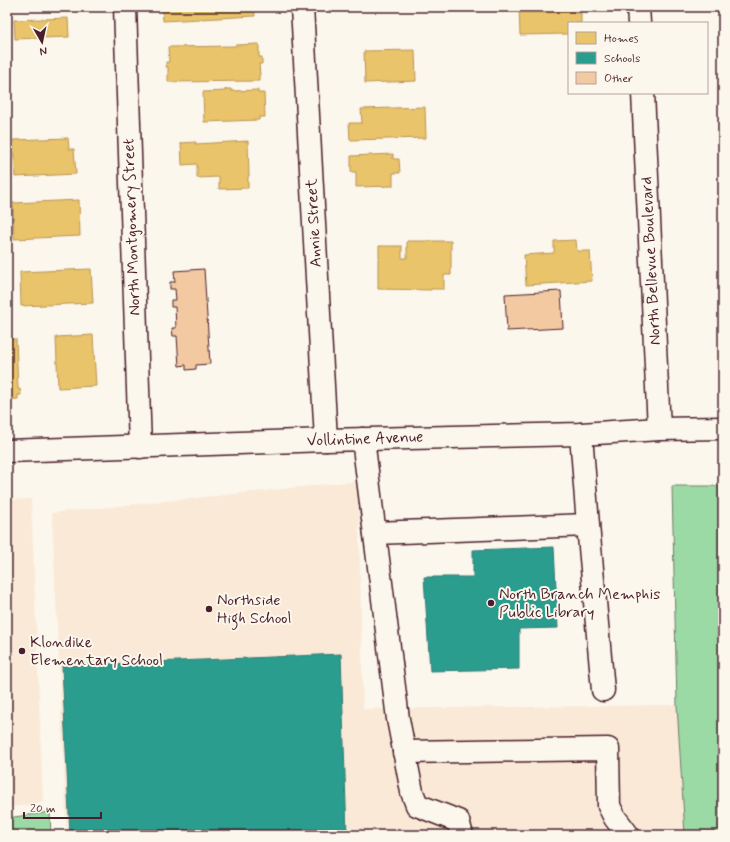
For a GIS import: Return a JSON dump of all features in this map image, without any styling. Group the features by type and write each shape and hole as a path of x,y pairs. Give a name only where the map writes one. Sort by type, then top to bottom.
{"street":[{"name":"North Montgomery Street","path":"124,7 140,447"},
{"name":"Annie Street","path":"302,7 326,440"},
{"path":"638,7 639,22"},
{"name":"North Bellevue Boulevard","path":"642,94 659,429"},
{"name":"Vollintine Avenue","path":"7,451 326,440 581,434 659,429 716,428"},
{"path":"581,434 603,690"},
{"path":"363,439 398,719 412,792 417,805 458,821 462,835"},
{"path":"375,533 588,524"},
{"path":"404,752 608,749 609,806 615,818 628,835"}],"shaded area":[{"name":"Northside High School","path":"358,481 363,709 677,705 685,835 67,835 52,513"},
{"name":"Klondike Elementary School","path":"31,499 43,802 7,808 7,500"}],"green space":[{"path":"672,486 723,486 723,835 685,835 677,705"},
{"path":"50,812 51,835 7,835 7,818"}],"building: Homes":[{"path":"162,7 254,7 255,16 163,21"},
{"path":"519,7 573,7 573,13 581,13 581,22 568,22 568,34 520,35"},
{"path":"68,18 69,37 15,39 14,20"},
{"path":"259,44 259,57 262,57 262,64 259,64 259,81 168,82 168,67 166,67 166,62 169,62 168,47 235,46"},
{"path":"415,50 416,81 365,83 364,51"},
{"path":"225,89 231,89 231,91 258,90 258,93 264,93 265,117 259,117 259,120 204,122 203,92 225,91"},
{"path":"425,107 426,138 350,140 349,123 362,123 361,109"},
{"path":"68,138 69,149 74,149 76,174 15,177 13,140"},
{"path":"248,141 248,188 219,189 219,177 197,178 197,164 182,165 181,143 196,142 195,144"},
{"path":"393,154 393,159 399,159 400,173 393,173 393,186 356,187 356,172 351,172 351,156"},
{"path":"79,200 80,236 14,239 13,203"},
{"path":"576,240 577,251 590,251 592,281 526,285 524,255 554,253 554,241"},
{"path":"407,241 451,241 451,275 444,275 444,289 378,289 379,246 402,246 402,258 407,258"},
{"path":"91,269 93,303 21,306 20,272"},
{"path":"93,335 96,386 58,388 56,337"},
{"path":"7,339 16,339 18,389 20,389 21,395 18,395 18,399 7,400"}],"building: Schools":[{"name":"North Branch Memphis Public Library","path":"554,547 558,628 519,629 519,669 430,671 424,577 473,577 473,550"},
{"name":"Northside High School","path":"341,654 347,835 70,835 62,666"}],"building: Other":[{"path":"204,269 210,364 196,365 196,369 186,370 186,365 179,366 177,336 173,336 172,328 176,328 175,307 171,307 171,300 176,300 175,289 170,289 170,282 175,282 174,271"},
{"path":"561,291 563,328 507,331 505,294"}],"place":[{"name":"North Branch Memphis Public Library","path":"491,603"},
{"name":"Northside High School","path":"209,609"},
{"name":"Klondike Elementary School","path":"22,651"}]}
